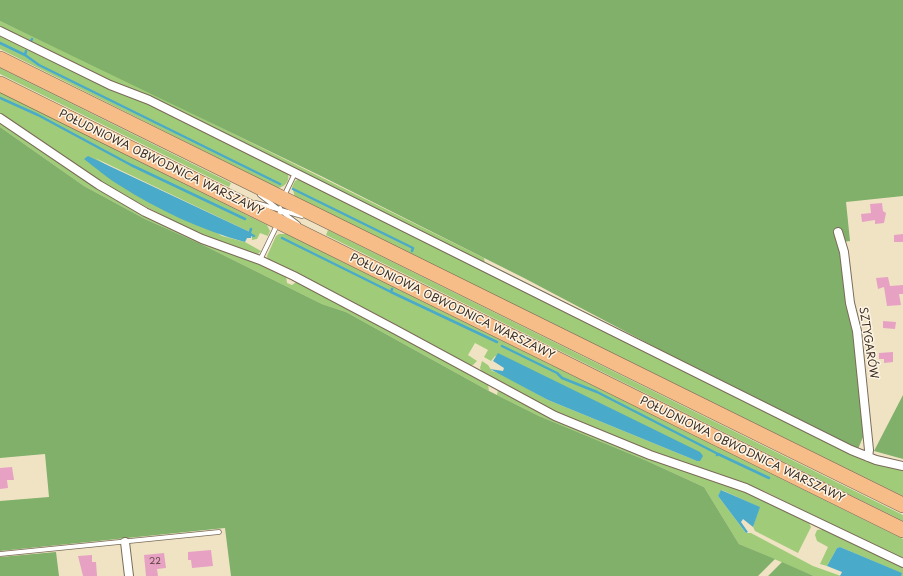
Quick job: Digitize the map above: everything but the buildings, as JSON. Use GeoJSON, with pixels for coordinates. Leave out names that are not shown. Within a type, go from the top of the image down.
{"type":"FeatureCollection","features":[{"type":"Feature","properties":{"kind":"highway","name":"POŁUDNIOWA OBWODNICA WARSZAWY"},"geometry":{"type":"LineString","coordinates":[[0,59],[235,176],[323,243],[903,530]]}},
{"type":"Feature","properties":{"kind":"highway","name":"POŁUDNIOWA OBWODNICA WARSZAWY"},"geometry":{"type":"LineString","coordinates":[[0,84],[226,195],[332,223],[903,505]]}},
{"type":"Feature","properties":{"kind":"street"},"geometry":{"type":"LineString","coordinates":[[0,31],[110,85],[149,100],[868,457],[903,466]]}},
{"type":"Feature","properties":{"kind":"street"},"geometry":{"type":"LineString","coordinates":[[0,118],[99,184],[145,212],[202,239],[260,260],[331,295],[556,416],[650,455],[746,488],[903,564]]}},
{"type":"Feature","properties":{"kind":"street","name":"SZTYGARÓW"},"geometry":{"type":"LineString","coordinates":[[838,232],[844,252],[850,302],[857,331],[869,450],[868,457]]}},
{"type":"Feature","properties":{"kind":"street"},"geometry":{"type":"LineString","coordinates":[[126,542],[129,576]]}},
{"type":"Feature","properties":{"kind":"lane"},"geometry":{"type":"LineString","coordinates":[[260,260],[295,173]]}},
{"type":"Feature","properties":{"kind":"lane"},"geometry":{"type":"LineString","coordinates":[[0,554],[219,532]]}},
{"type":"Feature","properties":{"kind":"green space"},"geometry":{"type":"Polygon","coordinates":[[[0,0],[903,0],[903,196],[846,202],[850,241],[842,242],[839,228],[835,230],[849,302],[862,391],[866,430],[858,449],[723,383],[524,278],[323,177],[0,21],[0,0]]]}},
{"type":"Feature","properties":{"kind":"green space"},"geometry":{"type":"Polygon","coordinates":[[[0,21],[129,82],[484,258],[485,264],[0,28],[0,21]]]}},
{"type":"Feature","properties":{"kind":"green space"},"geometry":{"type":"Polygon","coordinates":[[[0,34],[153,105],[287,172],[287,182],[278,188],[0,49],[0,34]]]}},
{"type":"Feature","properties":{"kind":"green space"},"geometry":{"type":"Polygon","coordinates":[[[0,68],[231,183],[229,187],[0,74],[0,68]]]}},
{"type":"Feature","properties":{"kind":"green space"},"geometry":{"type":"Polygon","coordinates":[[[0,92],[267,225],[270,231],[268,236],[260,233],[257,239],[252,240],[252,233],[95,158],[222,236],[245,242],[261,251],[258,254],[253,254],[192,230],[111,189],[0,114],[0,92]]]}},
{"type":"Feature","properties":{"kind":"green space"},"geometry":{"type":"Polygon","coordinates":[[[0,121],[100,189],[286,276],[287,283],[292,285],[296,282],[349,307],[488,384],[489,391],[346,312],[322,304],[201,244],[145,219],[84,186],[0,127],[0,121]]]}},
{"type":"Feature","properties":{"kind":"green space"},"geometry":{"type":"Polygon","coordinates":[[[0,127],[84,186],[145,219],[201,244],[322,304],[346,312],[489,391],[539,416],[645,460],[704,487],[739,544],[775,559],[758,576],[231,576],[225,528],[0,551],[0,501],[49,497],[45,454],[0,458],[0,127]]]}},
{"type":"Feature","properties":{"kind":"green space"},"geometry":{"type":"Polygon","coordinates":[[[299,179],[858,457],[903,470],[903,496],[295,197],[292,187],[295,181],[299,179]]]}},
{"type":"Feature","properties":{"kind":"green space"},"geometry":{"type":"Polygon","coordinates":[[[328,230],[903,515],[903,521],[326,235],[328,230]]]}},
{"type":"Feature","properties":{"kind":"green space"},"geometry":{"type":"Polygon","coordinates":[[[279,234],[286,234],[903,539],[903,559],[766,492],[730,478],[679,463],[547,409],[482,373],[480,368],[482,361],[488,365],[492,371],[502,374],[548,400],[697,461],[495,356],[491,361],[484,357],[488,350],[475,343],[468,355],[477,361],[473,365],[466,365],[347,299],[268,261],[267,256],[276,236],[279,234]]]}},
{"type":"Feature","properties":{"kind":"green space"},"geometry":{"type":"Polygon","coordinates":[[[498,389],[634,452],[668,466],[744,491],[808,521],[811,527],[798,553],[755,531],[753,527],[759,507],[722,490],[718,496],[746,533],[751,533],[813,566],[841,576],[814,576],[739,544],[704,487],[645,460],[539,416],[497,395],[498,389]]]}},
{"type":"Feature","properties":{"kind":"green space"},"geometry":{"type":"Polygon","coordinates":[[[903,395],[903,459],[874,451],[903,395]]]}},
{"type":"Feature","properties":{"kind":"green space"},"geometry":{"type":"Polygon","coordinates":[[[825,529],[903,568],[903,576],[901,576],[901,573],[840,547],[837,548],[827,566],[820,564],[828,547],[817,541],[815,535],[817,530],[825,529]]]}},
{"type":"Feature","properties":{"kind":"green space"},"geometry":{"type":"Polygon","coordinates":[[[56,552],[59,576],[0,576],[0,557],[56,552]]]}},
{"type":"Feature","properties":{"kind":"green space"},"geometry":{"type":"Polygon","coordinates":[[[782,562],[814,576],[768,576],[782,562]]]}},
{"type":"Feature","properties":{"kind":"water"},"geometry":{"type":"Polygon","coordinates":[[[88,156],[252,233],[251,238],[247,238],[245,242],[212,232],[164,211],[110,179],[84,159],[88,156]]]}},
{"type":"Feature","properties":{"kind":"water"},"geometry":{"type":"Polygon","coordinates":[[[498,353],[700,452],[703,456],[700,461],[697,461],[548,400],[490,369],[503,371],[504,368],[493,361],[498,353]]]}},
{"type":"Feature","properties":{"kind":"water"},"geometry":{"type":"Polygon","coordinates":[[[721,490],[760,507],[753,527],[743,519],[741,522],[748,532],[746,533],[718,496],[721,490]]]}},
{"type":"Feature","properties":{"kind":"water"},"geometry":{"type":"Polygon","coordinates":[[[840,547],[902,573],[901,576],[840,576],[842,572],[827,566],[837,548],[840,547]]]}},
{"type":"Feature","properties":{"kind":"waterway"},"geometry":{"type":"LineString","coordinates":[[0,43],[25,55],[26,51]]}},
{"type":"Feature","properties":{"kind":"waterway"},"geometry":{"type":"LineString","coordinates":[[25,55],[39,65],[280,184]]}},
{"type":"Feature","properties":{"kind":"waterway"},"geometry":{"type":"LineString","coordinates":[[0,98],[38,115],[131,165],[245,219]]}},
{"type":"Feature","properties":{"kind":"waterway"},"geometry":{"type":"LineString","coordinates":[[293,189],[413,248],[412,251]]}},
{"type":"Feature","properties":{"kind":"waterway"},"geometry":{"type":"LineString","coordinates":[[282,238],[391,292]]}},
{"type":"Feature","properties":{"kind":"waterway"},"geometry":{"type":"LineString","coordinates":[[392,289],[391,292],[497,342]]}},
{"type":"Feature","properties":{"kind":"waterway"},"geometry":{"type":"LineString","coordinates":[[502,346],[557,373],[562,378],[597,392],[718,454]]}},
{"type":"Feature","properties":{"kind":"waterway"},"geometry":{"type":"LineString","coordinates":[[717,455],[718,454],[769,478]]}}]}
